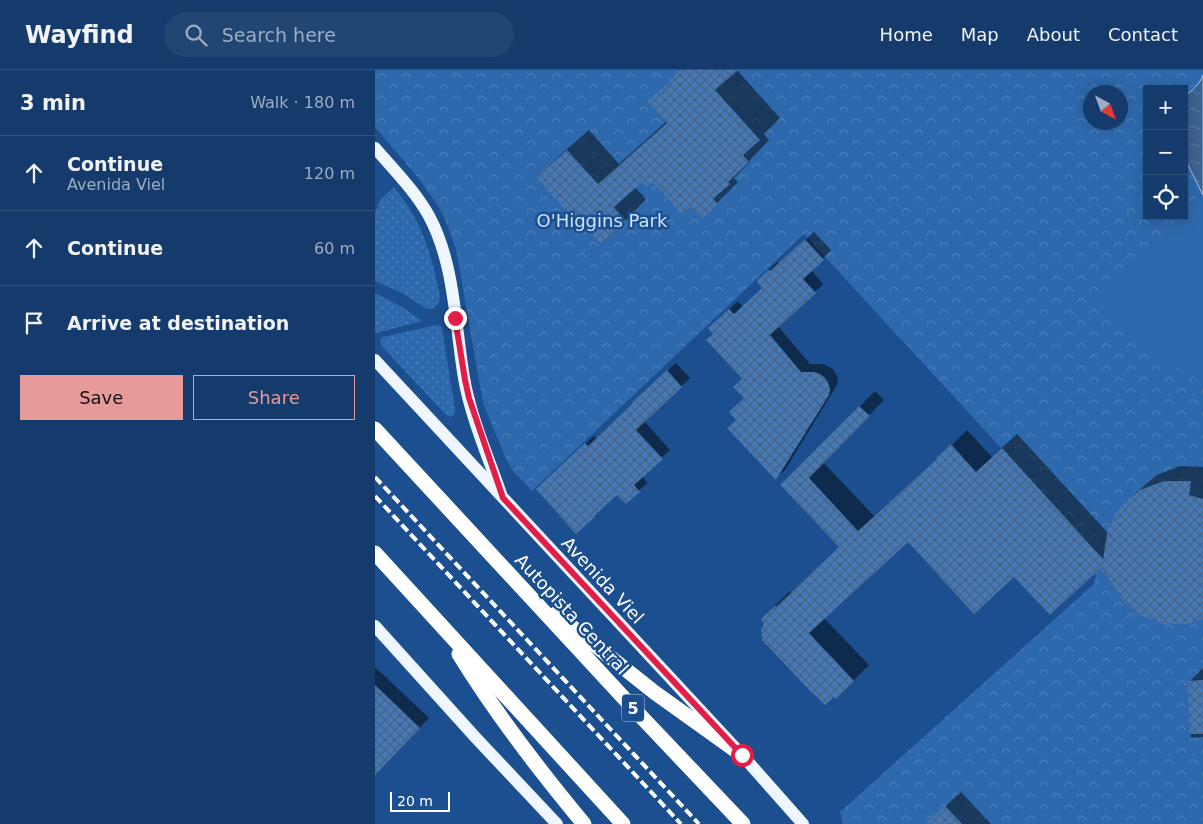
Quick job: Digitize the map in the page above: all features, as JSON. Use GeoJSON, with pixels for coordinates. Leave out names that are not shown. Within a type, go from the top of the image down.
{"type":"FeatureCollection","features":[{"type":"Feature","properties":{"kind":"highway","name":"Autopista Central"},"geometry":{"type":"LineString","coordinates":[[375,429],[743,824]]}},
{"type":"Feature","properties":{"kind":"highway"},"geometry":{"type":"LineString","coordinates":[[375,553],[623,824]]}},
{"type":"Feature","properties":{"kind":"highway"},"geometry":{"type":"LineString","coordinates":[[524,590],[654,692],[742,755]]}},
{"type":"Feature","properties":{"kind":"highway"},"geometry":{"type":"LineString","coordinates":[[440,623],[498,713],[529,756],[584,824]]}},
{"type":"Feature","properties":{"kind":"main road"},"geometry":{"type":"LineString","coordinates":[[375,148],[418,199],[438,236],[451,287],[469,398],[503,498]]}},
{"type":"Feature","properties":{"kind":"main road","name":"Avenida Viel"},"geometry":{"type":"LineString","coordinates":[[375,360],[742,755],[803,824]]}},
{"type":"Feature","properties":{"kind":"main road"},"geometry":{"type":"LineString","coordinates":[[375,626],[557,824]]}},
{"type":"Feature","properties":{"kind":"green space","name":"O'Higgins Park"},"geometry":{"type":"Polygon","coordinates":[[[375,70],[1203,70],[1203,824],[843,824],[840,812],[1094,584],[1097,552],[804,234],[532,491],[513,471],[506,459],[483,403],[456,249],[446,222],[438,206],[375,127],[375,70]]]}},
{"type":"Feature","properties":{"kind":"green space"},"geometry":{"type":"Polygon","coordinates":[[[394,187],[408,206],[422,232],[429,253],[440,296],[438,303],[432,308],[427,309],[402,293],[375,281],[375,213],[380,200],[394,187]]]}},
{"type":"Feature","properties":{"kind":"green space"},"geometry":{"type":"Polygon","coordinates":[[[1201,193],[1203,195],[1203,383],[1166,361],[1097,306],[1176,220],[1188,220],[1188,208],[1201,193]]]}},
{"type":"Feature","properties":{"kind":"green space"},"geometry":{"type":"Polygon","coordinates":[[[375,293],[402,307],[422,321],[377,333],[375,331],[375,293]]]}},
{"type":"Feature","properties":{"kind":"green space"},"geometry":{"type":"Polygon","coordinates":[[[437,325],[441,326],[442,329],[455,410],[451,417],[446,415],[381,345],[380,341],[383,337],[437,325]]]}},
{"type":"Feature","properties":{"kind":"water"},"geometry":{"type":"Polygon","coordinates":[[[1203,75],[1203,195],[1188,165],[1188,93],[1203,75]]]}},
{"type":"Feature","properties":{"kind":"building"},"geometry":{"type":"Polygon","coordinates":[[[680,70],[738,70],[715,90],[760,140],[743,155],[749,162],[728,182],[730,184],[713,199],[718,204],[702,219],[691,207],[682,214],[653,182],[647,187],[642,182],[614,207],[626,221],[601,244],[590,231],[587,234],[536,177],[567,150],[598,184],[667,123],[647,101],[680,70]]]}},
{"type":"Feature","properties":{"kind":"building"},"geometry":{"type":"Polygon","coordinates":[[[805,239],[824,260],[803,279],[816,293],[770,335],[801,372],[820,374],[828,382],[830,389],[829,395],[776,480],[727,428],[736,420],[729,412],[744,398],[733,387],[742,379],[706,340],[713,334],[708,328],[729,309],[734,314],[762,288],[757,282],[758,280],[805,239]]]}},
{"type":"Feature","properties":{"kind":"building"},"geometry":{"type":"Polygon","coordinates":[[[667,370],[682,387],[636,430],[663,459],[634,485],[640,492],[626,504],[617,495],[576,534],[536,489],[585,443],[588,446],[667,370]]]}},
{"type":"Feature","properties":{"kind":"building"},"geometry":{"type":"Polygon","coordinates":[[[859,406],[870,416],[809,478],[858,531],[951,444],[976,472],[1002,448],[1103,559],[1108,528],[1121,506],[1140,490],[1164,481],[1191,481],[1189,495],[1203,499],[1203,619],[1188,624],[1163,624],[1140,615],[1123,601],[1102,567],[1050,615],[1014,577],[974,614],[908,542],[809,633],[854,681],[836,699],[834,697],[825,705],[762,640],[761,630],[764,623],[761,619],[839,547],[780,485],[859,406]]]}},
{"type":"Feature","properties":{"kind":"building"},"geometry":{"type":"Polygon","coordinates":[[[1203,680],[1203,734],[1190,734],[1187,681],[1203,680]]]}},
{"type":"Feature","properties":{"kind":"building"},"geometry":{"type":"Polygon","coordinates":[[[375,685],[420,728],[375,775],[375,685]]]}},
{"type":"Feature","properties":{"kind":"building"},"geometry":{"type":"Polygon","coordinates":[[[945,806],[962,824],[925,824],[945,806]]]}},
{"type":"Feature","properties":{"kind":"railway"},"geometry":{"type":"LineString","coordinates":[[375,477],[699,824]]}},
{"type":"Feature","properties":{"kind":"railway"},"geometry":{"type":"LineString","coordinates":[[375,496],[681,824]]}},
{"type":"Feature","properties":{"kind":"route"},"geometry":{"type":"LineString","coordinates":[[455,318],[469,398],[503,498],[742,755]]}}]}
